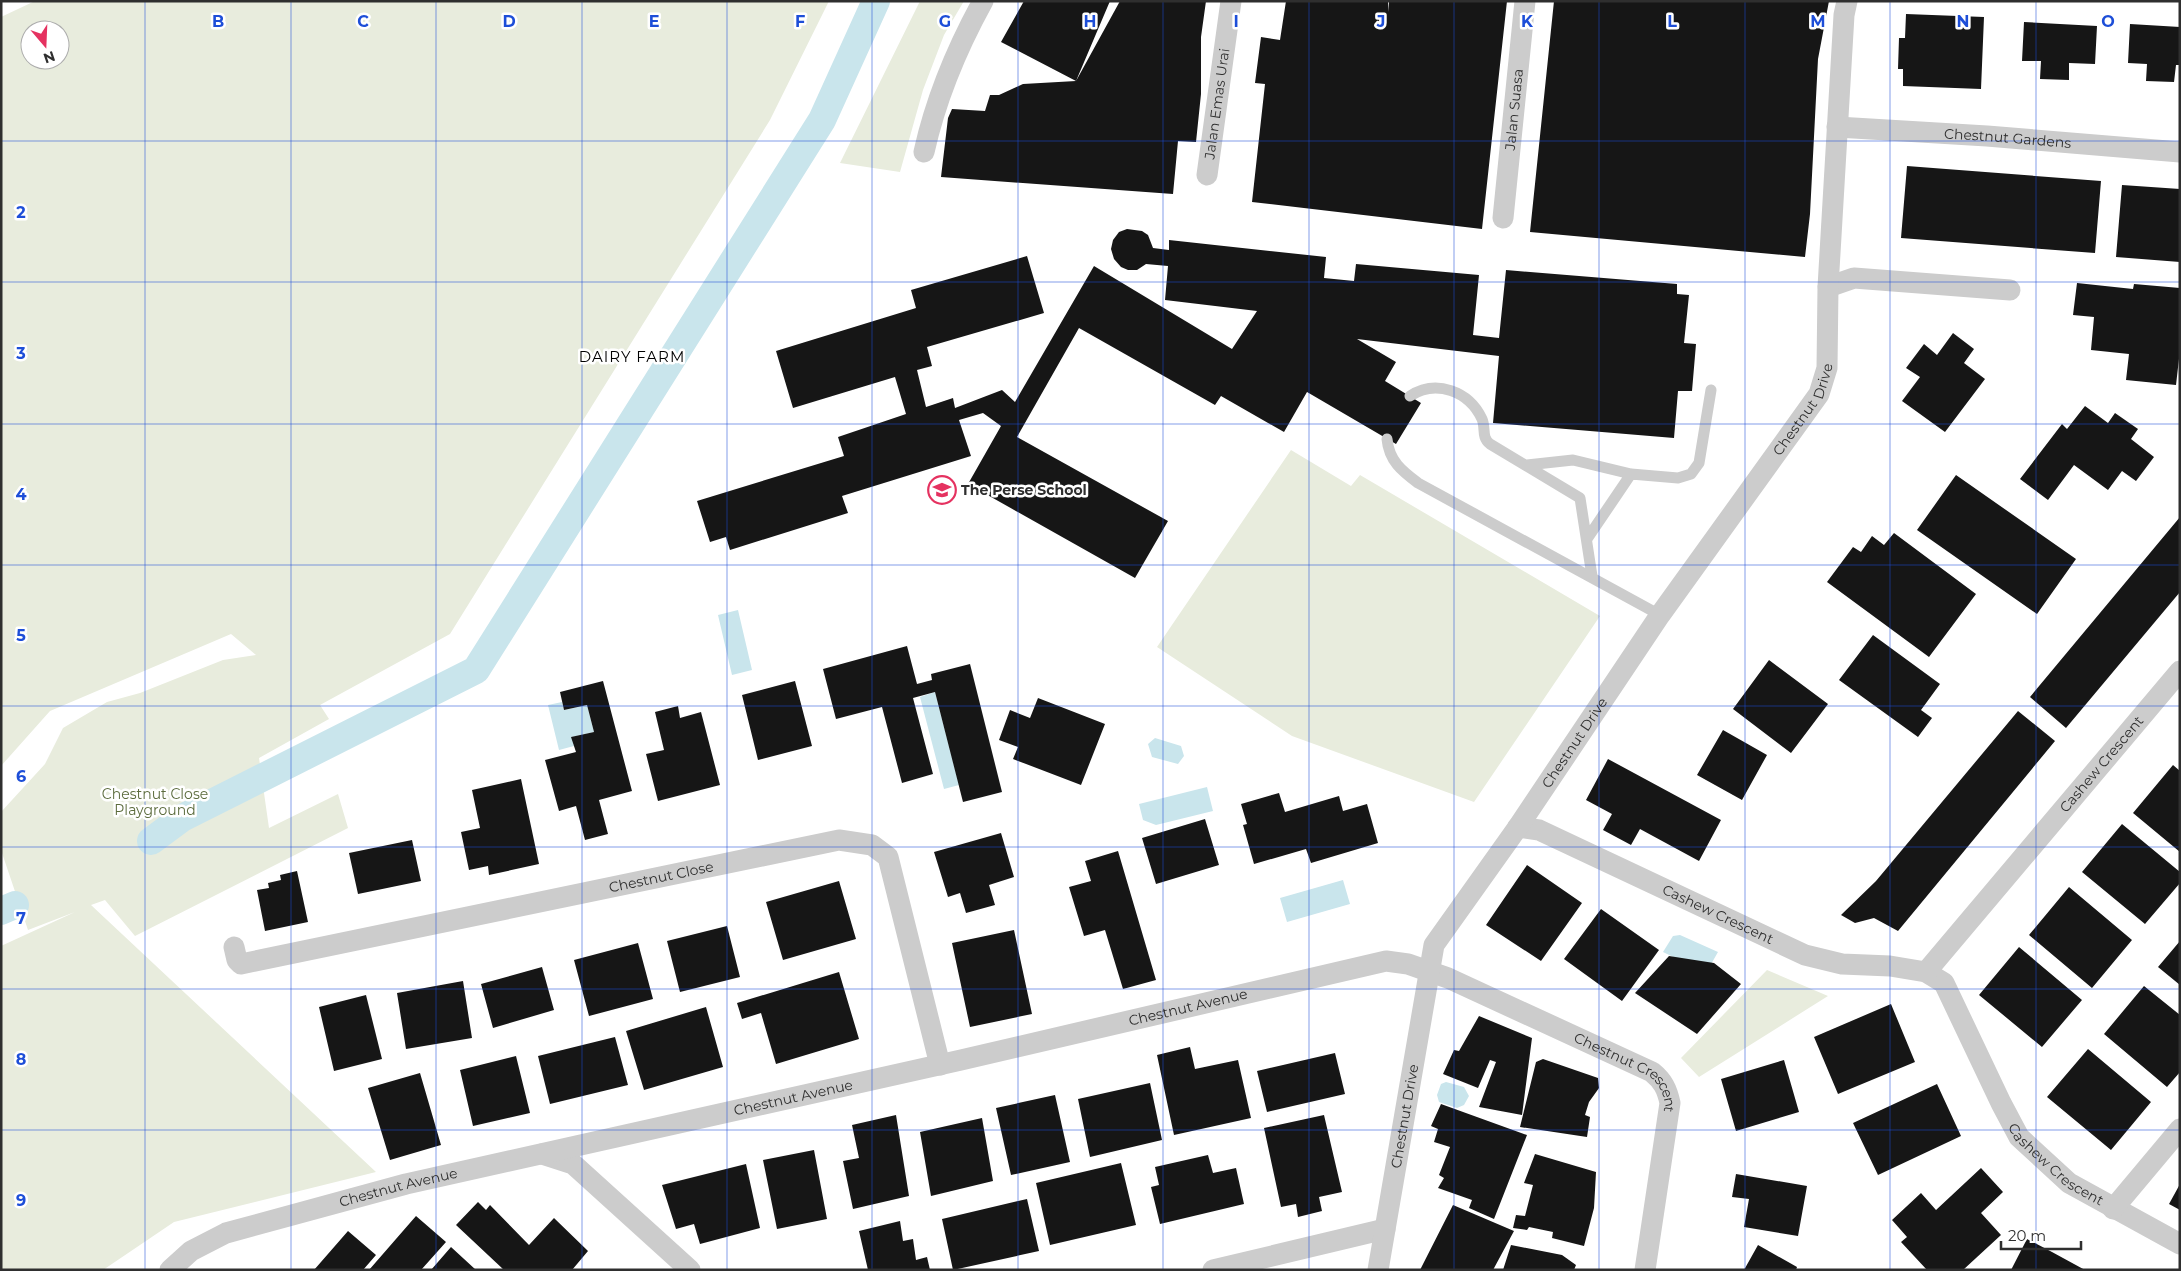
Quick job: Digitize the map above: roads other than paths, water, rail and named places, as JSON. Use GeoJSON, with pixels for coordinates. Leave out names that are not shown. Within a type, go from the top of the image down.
{"type":"FeatureCollection","features":[{"type":"Feature","properties":{"kind":"street"},"geometry":{"type":"LineString","coordinates":[[924,152],[939,95],[960,43],[983,1]]}},
{"type":"Feature","properties":{"kind":"street","name":"Jalan Emas Urai"},"geometry":{"type":"LineString","coordinates":[[1208,175],[1231,1]]}},
{"type":"Feature","properties":{"kind":"street","name":"Jalan Suasa"},"geometry":{"type":"LineString","coordinates":[[1502,218],[1525,1]]}},
{"type":"Feature","properties":{"kind":"street","name":"Chestnut Drive"},"geometry":{"type":"LineString","coordinates":[[1378,1270],[1434,945],[1518,827],[1660,614],[1819,394],[1827,368],[1828,287],[1844,15],[1847,1]]}},
{"type":"Feature","properties":{"kind":"street","name":"Chestnut Gardens"},"geometry":{"type":"LineString","coordinates":[[1837,127],[1987,136],[2180,152]]}},
{"type":"Feature","properties":{"kind":"street"},"geometry":{"type":"LineString","coordinates":[[1828,287],[1854,278],[2010,290]]}},
{"type":"Feature","properties":{"kind":"street","name":"Cashew Crescent"},"geometry":{"type":"LineString","coordinates":[[1926,972],[2180,671]]}},
{"type":"Feature","properties":{"kind":"street","name":"Cashew Crescent"},"geometry":{"type":"LineString","coordinates":[[1518,827],[1539,830],[1806,955],[1842,964],[1890,966],[1926,972],[1944,984],[2001,1103],[2020,1137],[2069,1183],[2113,1209],[2180,1244]]}},
{"type":"Feature","properties":{"kind":"street","name":"Chestnut Close"},"geometry":{"type":"LineString","coordinates":[[234,947],[236,960],[241,964],[839,840],[872,845],[888,857],[940,1065]]}},
{"type":"Feature","properties":{"kind":"street","name":"Chestnut Avenue"},"geometry":{"type":"LineString","coordinates":[[170,1270],[191,1251],[226,1233],[406,1184],[940,1065],[1386,961],[1429,970]]}},
{"type":"Feature","properties":{"kind":"street","name":"Chestnut Crescent"},"geometry":{"type":"LineString","coordinates":[[1429,970],[1652,1072],[1662,1080],[1668,1091],[1670,1103],[1644,1270]]}},
{"type":"Feature","properties":{"kind":"street"},"geometry":{"type":"LineString","coordinates":[[2113,1209],[2180,1129]]}},
{"type":"Feature","properties":{"kind":"street"},"geometry":{"type":"LineString","coordinates":[[542,1154],[574,1164],[690,1270]]}},
{"type":"Feature","properties":{"kind":"street"},"geometry":{"type":"LineString","coordinates":[[1213,1270],[1385,1229]]}},
{"type":"Feature","properties":{"kind":"lane"},"geometry":{"type":"LineString","coordinates":[[1410,396],[1416,392],[1436,388],[1450,389],[1462,395],[1475,406],[1483,421],[1486,440],[1580,498],[1592,576]]}},
{"type":"Feature","properties":{"kind":"lane"},"geometry":{"type":"LineString","coordinates":[[1527,466],[1573,460],[1631,474],[1678,478],[1691,474],[1700,463],[1711,390]]}},
{"type":"Feature","properties":{"kind":"lane"},"geometry":{"type":"LineString","coordinates":[[1387,439],[1388,448],[1397,467],[1418,483],[1660,614]]}},
{"type":"Feature","properties":{"kind":"lane"},"geometry":{"type":"LineString","coordinates":[[1587,539],[1631,474]]}},
{"type":"Feature","properties":{"kind":"water"},"geometry":{"type":"Polygon","coordinates":[[[738,610],[752,670],[732,675],[718,615],[738,610]]]}},
{"type":"Feature","properties":{"kind":"water"},"geometry":{"type":"Polygon","coordinates":[[[935,692],[959,785],[944,789],[920,697],[935,692]]]}},
{"type":"Feature","properties":{"kind":"water"},"geometry":{"type":"Polygon","coordinates":[[[562,702],[564,710],[587,705],[594,732],[572,737],[574,746],[559,750],[548,705],[562,702]]]}},
{"type":"Feature","properties":{"kind":"water"},"geometry":{"type":"Polygon","coordinates":[[[1155,738],[1181,746],[1184,756],[1178,764],[1152,757],[1148,744],[1155,738]]]}},
{"type":"Feature","properties":{"kind":"water"},"geometry":{"type":"Polygon","coordinates":[[[1207,787],[1213,811],[1156,825],[1143,820],[1139,804],[1207,787]]]}},
{"type":"Feature","properties":{"kind":"water"},"geometry":{"type":"Polygon","coordinates":[[[1343,880],[1350,904],[1287,922],[1280,898],[1343,880]]]}},
{"type":"Feature","properties":{"kind":"water"},"geometry":{"type":"Polygon","coordinates":[[[1680,935],[1718,952],[1706,973],[1663,952],[1673,936],[1680,935]]]}},
{"type":"Feature","properties":{"kind":"water"},"geometry":{"type":"Polygon","coordinates":[[[1446,1082],[1464,1087],[1469,1096],[1464,1105],[1457,1108],[1439,1102],[1437,1095],[1441,1084],[1446,1082]]]}},
{"type":"Feature","properties":{"kind":"waterway"},"geometry":{"type":"LineString","coordinates":[[151,841],[182,818],[476,670],[822,120],[876,1]]}},
{"type":"Feature","properties":{"kind":"waterway"},"geometry":{"type":"LineString","coordinates":[[1,911],[15,905]]}},
{"type":"Feature","properties":{"kind":"place","name":"The Perse School"},"geometry":{"type":"Point","coordinates":[942,490]}},
{"type":"Feature","properties":{"kind":"district","name":"DAIRY FARM"},"geometry":{"type":"Point","coordinates":[632,356]}},
{"type":"Feature","properties":{"kind":"park label","name":"Chestnut Close Playground"},"geometry":{"type":"Point","coordinates":[155,802]}}]}
